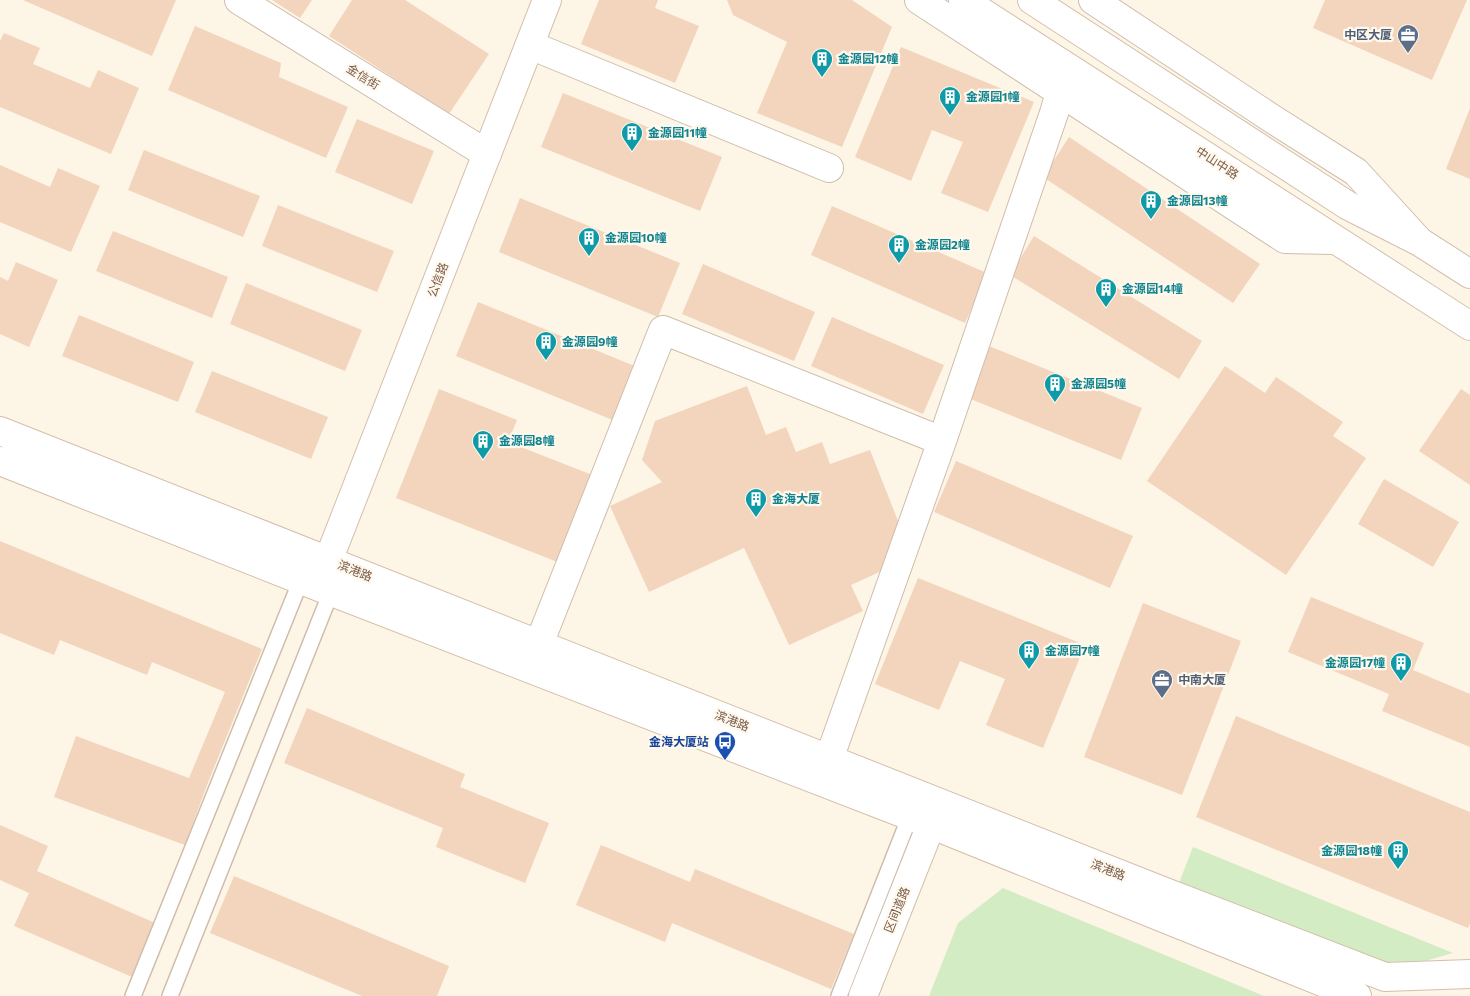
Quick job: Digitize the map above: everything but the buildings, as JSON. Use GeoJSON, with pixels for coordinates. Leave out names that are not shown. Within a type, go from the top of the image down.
{"type":"FeatureCollection","features":[{"type":"Feature","properties":{"kind":"street","name":"金信街"},"geometry":{"type":"LineString","coordinates":[[239,0],[487,154]]}},
{"type":"Feature","properties":{"kind":"street","name":"公信路"},"geometry":{"type":"LineString","coordinates":[[328,561],[547,0]]}},
{"type":"Feature","properties":{"kind":"street"},"geometry":{"type":"LineString","coordinates":[[1032,0],[1347,205],[1420,242],[1470,274]]}},
{"type":"Feature","properties":{"kind":"street"},"geometry":{"type":"LineString","coordinates":[[1092,0],[1356,172],[1420,242]]}},
{"type":"Feature","properties":{"kind":"street"},"geometry":{"type":"LineString","coordinates":[[928,6],[970,5]]}},
{"type":"Feature","properties":{"kind":"street","name":"中山中路"},"geometry":{"type":"LineString","coordinates":[[970,5],[1470,326]]}},
{"type":"Feature","properties":{"kind":"street"},"geometry":{"type":"LineString","coordinates":[[928,6],[1286,239],[1334,240]]}},
{"type":"Feature","properties":{"kind":"street"},"geometry":{"type":"LineString","coordinates":[[530,45],[829,168]]}},
{"type":"Feature","properties":{"kind":"street"},"geometry":{"type":"LineString","coordinates":[[829,759],[942,441],[1068,67]]}},
{"type":"Feature","properties":{"kind":"street"},"geometry":{"type":"LineString","coordinates":[[1236,132],[1271,118]]}},
{"type":"Feature","properties":{"kind":"street"},"geometry":{"type":"LineString","coordinates":[[1208,188],[1241,179]]}},
{"type":"Feature","properties":{"kind":"street"},"geometry":{"type":"LineString","coordinates":[[539,644],[663,330],[942,441]]}},
{"type":"Feature","properties":{"kind":"street","name":"滨港路"},"geometry":{"type":"LineString","coordinates":[[0,431],[1160,890],[1386,977],[1470,974]]}},
{"type":"Feature","properties":{"kind":"street","name":"滨港路"},"geometry":{"type":"LineString","coordinates":[[0,461],[331,592],[920,820],[1357,996]]}},
{"type":"Feature","properties":{"kind":"street","name":"区间道路"},"geometry":{"type":"LineString","coordinates":[[863,996],[920,820]]}},
{"type":"Feature","properties":{"kind":"lane"},"geometry":{"type":"LineString","coordinates":[[133,996],[301,580]]}},
{"type":"Feature","properties":{"kind":"lane"},"geometry":{"type":"LineString","coordinates":[[170,996],[331,592]]}},
{"type":"Feature","properties":{"kind":"lane"},"geometry":{"type":"LineString","coordinates":[[839,996],[920,820]]}},
{"type":"Feature","properties":{"kind":"green space"},"geometry":{"type":"Polygon","coordinates":[[[1193,847],[1453,953],[1411,965],[1383,966],[1179,883],[1193,847]]]}},
{"type":"Feature","properties":{"kind":"green space"},"geometry":{"type":"Polygon","coordinates":[[[1003,888],[1264,996],[929,996],[958,923],[1003,888]]]}},
{"type":"Feature","properties":{"kind":"place","name":"中区大厦"},"geometry":{"type":"Point","coordinates":[1408,54]}},
{"type":"Feature","properties":{"kind":"place","name":"金源园12幢"},"geometry":{"type":"Point","coordinates":[822,78]}},
{"type":"Feature","properties":{"kind":"place","name":"金源园1幢"},"geometry":{"type":"Point","coordinates":[950,116]}},
{"type":"Feature","properties":{"kind":"place","name":"金源园11幢"},"geometry":{"type":"Point","coordinates":[632,152]}},
{"type":"Feature","properties":{"kind":"place","name":"金源园13幢"},"geometry":{"type":"Point","coordinates":[1151,220]}},
{"type":"Feature","properties":{"kind":"place","name":"金源园10幢"},"geometry":{"type":"Point","coordinates":[589,257]}},
{"type":"Feature","properties":{"kind":"place","name":"金源园2幢"},"geometry":{"type":"Point","coordinates":[899,264]}},
{"type":"Feature","properties":{"kind":"place","name":"金源园14幢"},"geometry":{"type":"Point","coordinates":[1106,308]}},
{"type":"Feature","properties":{"kind":"place","name":"金源园9幢"},"geometry":{"type":"Point","coordinates":[546,361]}},
{"type":"Feature","properties":{"kind":"place","name":"金源园5幢"},"geometry":{"type":"Point","coordinates":[1055,403]}},
{"type":"Feature","properties":{"kind":"place","name":"金源园8幢"},"geometry":{"type":"Point","coordinates":[483,460]}},
{"type":"Feature","properties":{"kind":"place","name":"金海大厦"},"geometry":{"type":"Point","coordinates":[756,518]}},
{"type":"Feature","properties":{"kind":"place","name":"金源园7幢"},"geometry":{"type":"Point","coordinates":[1029,670]}},
{"type":"Feature","properties":{"kind":"place","name":"金源园17幢"},"geometry":{"type":"Point","coordinates":[1401,682]}},
{"type":"Feature","properties":{"kind":"place","name":"中南大厦"},"geometry":{"type":"Point","coordinates":[1162,699]}},
{"type":"Feature","properties":{"kind":"place","name":"金海大厦站"},"geometry":{"type":"Point","coordinates":[725,761]}},
{"type":"Feature","properties":{"kind":"place","name":"金源园18幢"},"geometry":{"type":"Point","coordinates":[1398,870]}}]}
